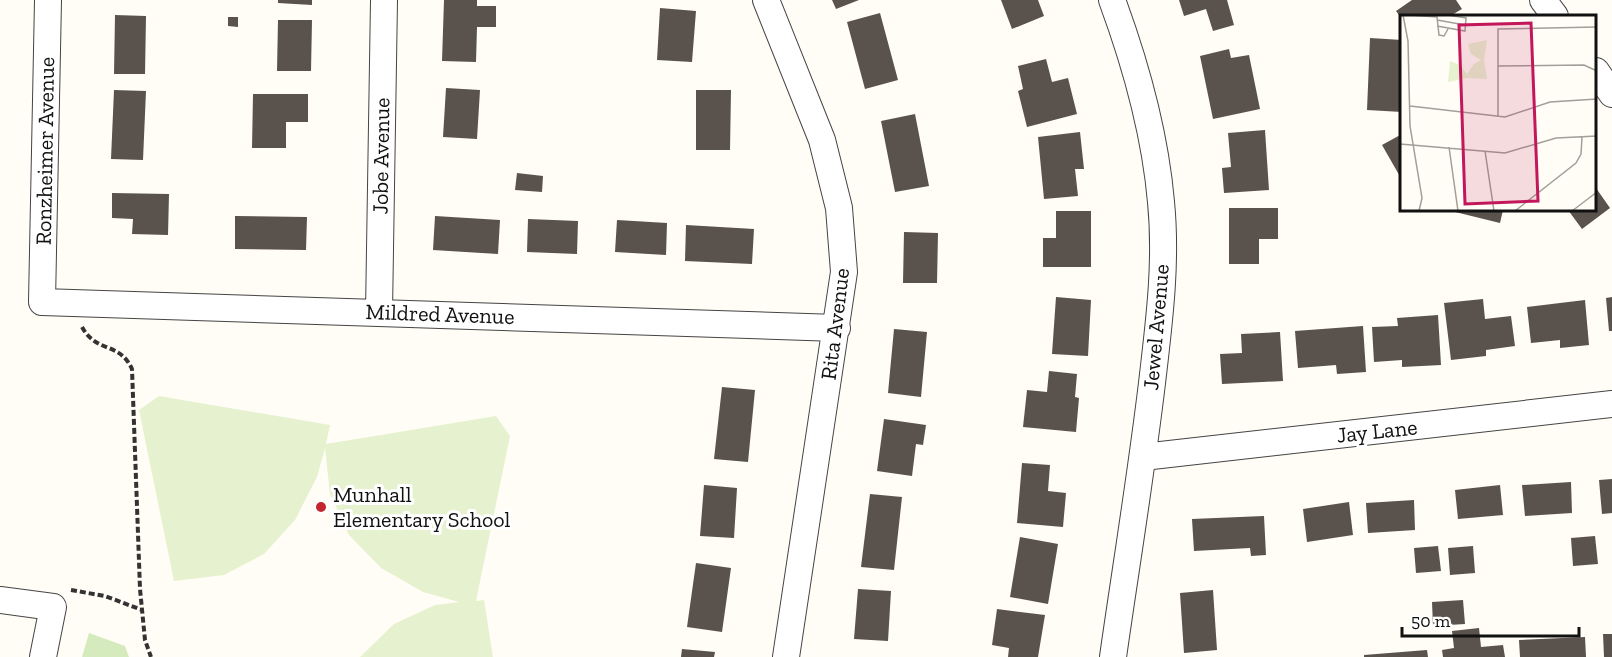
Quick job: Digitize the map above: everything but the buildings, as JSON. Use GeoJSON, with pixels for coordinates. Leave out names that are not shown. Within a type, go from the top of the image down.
{"type":"FeatureCollection","features":[{"type":"Feature","properties":{"kind":"street","name":"Ronzheimer Avenue"},"geometry":{"type":"LineString","coordinates":[[42,302],[48,0]]}},
{"type":"Feature","properties":{"kind":"street","name":"Jobe Avenue"},"geometry":{"type":"LineString","coordinates":[[379,312],[384,0]]}},
{"type":"Feature","properties":{"kind":"street","name":"Rita Avenue"},"geometry":{"type":"LineString","coordinates":[[766,0],[822,140],[839,208],[844,272],[786,657]]}},
{"type":"Feature","properties":{"kind":"street","name":"Jewel Avenue"},"geometry":{"type":"LineString","coordinates":[[1112,0],[1150,126],[1161,202],[1163,284],[1143,457],[1113,657]]}},
{"type":"Feature","properties":{"kind":"street"},"geometry":{"type":"LineString","coordinates":[[1543,0],[1554,15]]}},
{"type":"Feature","properties":{"kind":"street"},"geometry":{"type":"LineString","coordinates":[[1597,72],[1612,94]]}},
{"type":"Feature","properties":{"kind":"street","name":"Mildred Avenue"},"geometry":{"type":"LineString","coordinates":[[42,302],[837,328]]}},
{"type":"Feature","properties":{"kind":"street","name":"Jay Lane"},"geometry":{"type":"LineString","coordinates":[[1143,457],[1612,404]]}},
{"type":"Feature","properties":{"kind":"street"},"geometry":{"type":"LineString","coordinates":[[0,600],[53,607],[43,657]]}},
{"type":"Feature","properties":{"kind":"path"},"geometry":{"type":"LineString","coordinates":[[81,324],[89,339],[126,357],[132,369],[140,589],[145,640],[151,657]]}},
{"type":"Feature","properties":{"kind":"green space"},"geometry":{"type":"Polygon","coordinates":[[[159,396],[330,425],[326,444],[496,416],[510,436],[476,601],[484,600],[493,657],[360,657],[394,624],[435,605],[459,602],[423,592],[381,568],[349,535],[330,494],[325,448],[317,477],[295,520],[264,554],[224,575],[174,581],[139,410],[159,396]]]}},
{"type":"Feature","properties":{"kind":"green space"},"geometry":{"type":"Polygon","coordinates":[[[89,633],[125,646],[129,657],[82,657],[89,633]]]}},
{"type":"Feature","properties":{"kind":"place","name":"Munhall Elementary School"},"geometry":{"type":"Point","coordinates":[321,507]}}]}
